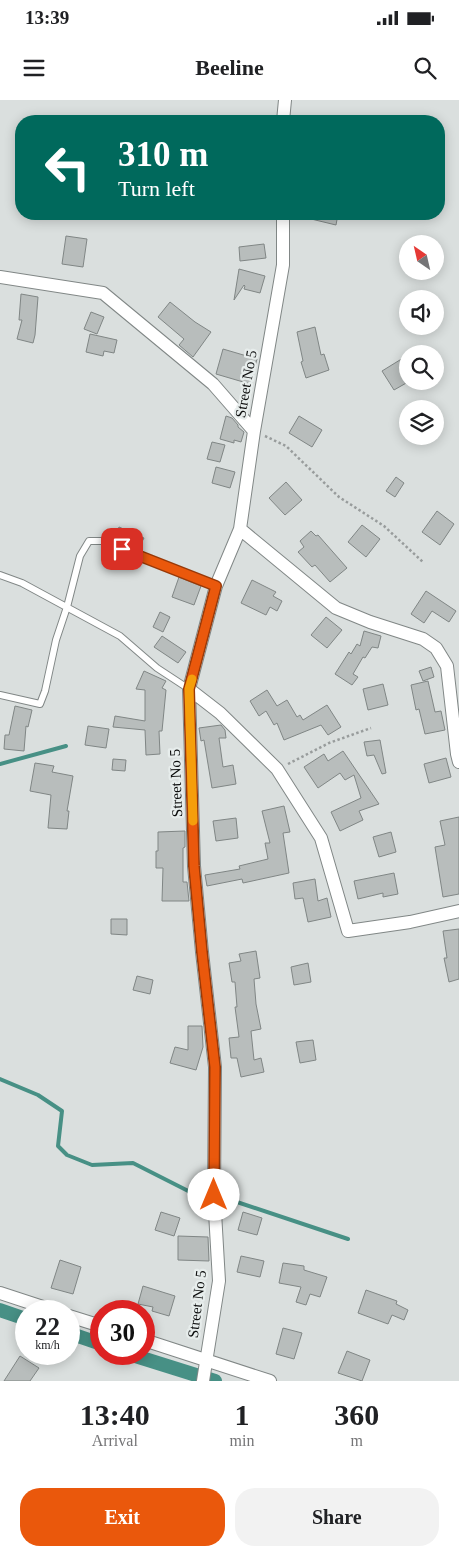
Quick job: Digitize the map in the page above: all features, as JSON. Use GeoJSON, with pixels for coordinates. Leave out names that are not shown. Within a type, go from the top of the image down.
{"type":"FeatureCollection","features":[{"type":"Feature","properties":{"kind":"street"},"geometry":{"type":"LineString","coordinates":[[284,115],[285,100]]}},
{"type":"Feature","properties":{"kind":"street","name":"Street No 5"},"geometry":{"type":"LineString","coordinates":[[205,1370],[219,1281],[214,1195],[215,1067],[194,866],[189,689],[216,586],[240,529],[254,431],[282,265],[282,220]]}},
{"type":"Feature","properties":{"kind":"street"},"geometry":{"type":"LineString","coordinates":[[0,276],[103,294],[213,384],[254,431]]}},
{"type":"Feature","properties":{"kind":"street"},"geometry":{"type":"LineString","coordinates":[[240,529],[336,608],[370,622],[423,639],[436,648],[447,666],[459,762]]}},
{"type":"Feature","properties":{"kind":"street"},"geometry":{"type":"LineString","coordinates":[[189,689],[220,713],[277,769],[321,838],[348,931],[410,922],[459,910]]}},
{"type":"Feature","properties":{"kind":"street"},"geometry":{"type":"LineString","coordinates":[[0,1293],[21,1300]]}},
{"type":"Feature","properties":{"kind":"street"},"geometry":{"type":"LineString","coordinates":[[155,1345],[205,1370],[270,1381]]}},
{"type":"Feature","properties":{"kind":"lane"},"geometry":{"type":"LineString","coordinates":[[0,695],[40,704],[80,556],[89,541],[104,541],[216,586]]}},
{"type":"Feature","properties":{"kind":"lane"},"geometry":{"type":"LineString","coordinates":[[0,574],[22,583],[120,636],[157,668],[189,689]]}},
{"type":"Feature","properties":{"kind":"path"},"geometry":{"type":"LineString","coordinates":[[254,431],[286,446],[339,497],[384,526],[424,563]]}},
{"type":"Feature","properties":{"kind":"path"},"geometry":{"type":"LineString","coordinates":[[277,769],[329,743],[371,728]]}},
{"type":"Feature","properties":{"kind":"building"},"geometry":{"type":"Polygon","coordinates":[[[315,220],[337,220],[336,225],[315,220]]]}},
{"type":"Feature","properties":{"kind":"building"},"geometry":{"type":"Polygon","coordinates":[[[66,236],[87,239],[83,267],[62,264],[66,236]]]}},
{"type":"Feature","properties":{"kind":"building"},"geometry":{"type":"Polygon","coordinates":[[[264,244],[266,258],[240,261],[239,247],[264,244]]]}},
{"type":"Feature","properties":{"kind":"building"},"geometry":{"type":"Polygon","coordinates":[[[239,269],[265,276],[260,293],[244,289],[244,285],[234,300],[239,269]]]}},
{"type":"Feature","properties":{"kind":"building"},"geometry":{"type":"Polygon","coordinates":[[[21,294],[38,297],[33,343],[17,339],[22,320],[19,320],[21,294]]]}},
{"type":"Feature","properties":{"kind":"building"},"geometry":{"type":"Polygon","coordinates":[[[170,302],[211,332],[193,357],[179,345],[184,339],[158,317],[170,302]]]}},
{"type":"Feature","properties":{"kind":"building"},"geometry":{"type":"Polygon","coordinates":[[[91,312],[104,317],[97,334],[84,329],[91,312]]]}},
{"type":"Feature","properties":{"kind":"building"},"geometry":{"type":"Polygon","coordinates":[[[315,327],[321,355],[324,354],[329,370],[306,378],[301,362],[303,361],[297,332],[315,327]]]}},
{"type":"Feature","properties":{"kind":"building"},"geometry":{"type":"Polygon","coordinates":[[[90,334],[117,340],[114,353],[104,351],[103,356],[86,352],[90,334]]]}},
{"type":"Feature","properties":{"kind":"building"},"geometry":{"type":"Polygon","coordinates":[[[223,349],[257,359],[250,384],[216,374],[223,349]]]}},
{"type":"Feature","properties":{"kind":"building"},"geometry":{"type":"Polygon","coordinates":[[[399,361],[399,387],[394,390],[382,371],[399,361]]]}},
{"type":"Feature","properties":{"kind":"building"},"geometry":{"type":"Polygon","coordinates":[[[226,416],[232,418],[244,432],[241,442],[234,440],[234,443],[220,439],[226,416]]]}},
{"type":"Feature","properties":{"kind":"building"},"geometry":{"type":"Polygon","coordinates":[[[299,416],[322,430],[312,447],[289,433],[299,416]]]}},
{"type":"Feature","properties":{"kind":"building"},"geometry":{"type":"Polygon","coordinates":[[[212,442],[225,445],[220,462],[207,459],[212,442]]]}},
{"type":"Feature","properties":{"kind":"building"},"geometry":{"type":"Polygon","coordinates":[[[216,467],[235,472],[230,488],[212,483],[216,467]]]}},
{"type":"Feature","properties":{"kind":"building"},"geometry":{"type":"Polygon","coordinates":[[[396,477],[404,483],[395,497],[386,491],[396,477]]]}},
{"type":"Feature","properties":{"kind":"building"},"geometry":{"type":"Polygon","coordinates":[[[286,482],[302,500],[285,515],[269,498],[286,482]]]}},
{"type":"Feature","properties":{"kind":"building"},"geometry":{"type":"Polygon","coordinates":[[[437,511],[454,524],[440,545],[422,532],[437,511]]]}},
{"type":"Feature","properties":{"kind":"building"},"geometry":{"type":"Polygon","coordinates":[[[362,525],[380,539],[366,557],[348,542],[362,525]]]}},
{"type":"Feature","properties":{"kind":"building"},"geometry":{"type":"Polygon","coordinates":[[[119,527],[144,538],[138,549],[114,539],[119,527]]]}},
{"type":"Feature","properties":{"kind":"building"},"geometry":{"type":"Polygon","coordinates":[[[311,531],[316,536],[318,535],[347,568],[330,582],[315,565],[312,567],[298,552],[304,547],[300,541],[311,531]]]}},
{"type":"Feature","properties":{"kind":"building"},"geometry":{"type":"Polygon","coordinates":[[[179,577],[201,586],[194,605],[172,597],[179,577]]]}},
{"type":"Feature","properties":{"kind":"building"},"geometry":{"type":"Polygon","coordinates":[[[252,580],[276,592],[273,596],[282,601],[277,611],[270,607],[266,615],[241,603],[252,580]]]}},
{"type":"Feature","properties":{"kind":"building"},"geometry":{"type":"Polygon","coordinates":[[[426,591],[456,611],[449,622],[432,611],[424,623],[411,614],[426,591]]]}},
{"type":"Feature","properties":{"kind":"building"},"geometry":{"type":"Polygon","coordinates":[[[160,612],[170,617],[163,632],[153,627],[160,612]]]}},
{"type":"Feature","properties":{"kind":"building"},"geometry":{"type":"Polygon","coordinates":[[[326,617],[342,630],[327,648],[311,635],[326,617]]]}},
{"type":"Feature","properties":{"kind":"building"},"geometry":{"type":"Polygon","coordinates":[[[364,631],[381,636],[378,648],[372,647],[365,658],[363,657],[353,674],[358,677],[352,685],[335,674],[349,652],[351,654],[357,644],[360,646],[364,631]]]}},
{"type":"Feature","properties":{"kind":"building"},"geometry":{"type":"Polygon","coordinates":[[[162,636],[186,652],[178,663],[154,647],[162,636]]]}},
{"type":"Feature","properties":{"kind":"building"},"geometry":{"type":"Polygon","coordinates":[[[431,667],[434,677],[423,681],[419,671],[431,667]]]}},
{"type":"Feature","properties":{"kind":"building"},"geometry":{"type":"Polygon","coordinates":[[[144,671],[166,681],[162,688],[166,690],[162,731],[159,731],[160,754],[146,755],[145,730],[113,727],[115,716],[145,721],[145,690],[136,689],[144,671]]]}},
{"type":"Feature","properties":{"kind":"building"},"geometry":{"type":"Polygon","coordinates":[[[428,681],[435,712],[441,711],[445,730],[425,734],[419,709],[416,710],[411,685],[428,681]]]}},
{"type":"Feature","properties":{"kind":"building"},"geometry":{"type":"Polygon","coordinates":[[[383,684],[388,705],[368,710],[363,689],[383,684]]]}},
{"type":"Feature","properties":{"kind":"building"},"geometry":{"type":"Polygon","coordinates":[[[267,690],[277,706],[287,700],[297,717],[300,715],[303,720],[327,705],[341,727],[328,735],[321,725],[284,740],[277,723],[274,725],[266,711],[259,716],[250,701],[267,690]]]}},
{"type":"Feature","properties":{"kind":"building"},"geometry":{"type":"Polygon","coordinates":[[[15,706],[32,710],[28,727],[26,726],[24,751],[4,749],[5,735],[9,735],[15,706]]]}},
{"type":"Feature","properties":{"kind":"building"},"geometry":{"type":"Polygon","coordinates":[[[221,725],[225,730],[226,738],[219,738],[223,767],[233,765],[236,784],[212,788],[204,740],[201,741],[199,728],[221,725]]]}},
{"type":"Feature","properties":{"kind":"building"},"geometry":{"type":"Polygon","coordinates":[[[88,726],[109,729],[106,748],[85,745],[88,726]]]}},
{"type":"Feature","properties":{"kind":"building"},"geometry":{"type":"Polygon","coordinates":[[[380,740],[386,773],[382,774],[374,755],[367,756],[364,742],[380,740]]]}},
{"type":"Feature","properties":{"kind":"building"},"geometry":{"type":"Polygon","coordinates":[[[343,751],[379,804],[359,811],[363,820],[340,831],[331,812],[361,798],[354,775],[345,780],[340,773],[318,788],[304,767],[324,754],[328,761],[343,751]]]}},
{"type":"Feature","properties":{"kind":"building"},"geometry":{"type":"Polygon","coordinates":[[[446,758],[451,777],[429,783],[424,764],[446,758]]]}},
{"type":"Feature","properties":{"kind":"building"},"geometry":{"type":"Polygon","coordinates":[[[113,759],[126,760],[125,771],[112,770],[113,759]]]}},
{"type":"Feature","properties":{"kind":"building"},"geometry":{"type":"Polygon","coordinates":[[[35,763],[54,766],[52,772],[73,776],[67,811],[69,811],[67,829],[48,828],[51,795],[30,791],[35,763]]]}},
{"type":"Feature","properties":{"kind":"building"},"geometry":{"type":"Polygon","coordinates":[[[284,806],[290,832],[283,833],[289,873],[243,883],[242,879],[207,886],[205,875],[240,869],[239,866],[268,859],[265,843],[270,843],[262,811],[284,806]]]}},
{"type":"Feature","properties":{"kind":"building"},"geometry":{"type":"Polygon","coordinates":[[[459,817],[459,894],[443,897],[435,847],[445,845],[440,821],[459,817]]]}},
{"type":"Feature","properties":{"kind":"building"},"geometry":{"type":"Polygon","coordinates":[[[236,818],[238,838],[216,841],[213,821],[236,818]]]}},
{"type":"Feature","properties":{"kind":"building"},"geometry":{"type":"Polygon","coordinates":[[[185,831],[183,882],[187,882],[189,901],[162,901],[163,868],[156,868],[158,832],[185,831]]]}},
{"type":"Feature","properties":{"kind":"building"},"geometry":{"type":"Polygon","coordinates":[[[391,832],[396,852],[379,857],[373,837],[391,832]]]}},
{"type":"Feature","properties":{"kind":"building"},"geometry":{"type":"Polygon","coordinates":[[[394,873],[398,894],[383,897],[383,893],[358,899],[354,881],[394,873]]]}},
{"type":"Feature","properties":{"kind":"building"},"geometry":{"type":"Polygon","coordinates":[[[315,879],[318,901],[327,898],[331,917],[308,922],[303,898],[295,899],[293,883],[315,879]]]}},
{"type":"Feature","properties":{"kind":"building"},"geometry":{"type":"Polygon","coordinates":[[[111,919],[127,919],[127,935],[111,934],[111,919]]]}},
{"type":"Feature","properties":{"kind":"building"},"geometry":{"type":"Polygon","coordinates":[[[459,929],[459,979],[449,982],[444,958],[447,958],[443,931],[459,929]]]}},
{"type":"Feature","properties":{"kind":"building"},"geometry":{"type":"Polygon","coordinates":[[[256,951],[260,978],[254,979],[261,1029],[251,1031],[254,1060],[261,1058],[264,1072],[241,1077],[237,1058],[231,1058],[229,1038],[239,1037],[235,1007],[237,1007],[235,982],[232,982],[229,963],[241,961],[239,954],[256,951]]]}},
{"type":"Feature","properties":{"kind":"building"},"geometry":{"type":"Polygon","coordinates":[[[308,963],[311,982],[294,985],[291,967],[308,963]]]}},
{"type":"Feature","properties":{"kind":"building"},"geometry":{"type":"Polygon","coordinates":[[[137,976],[153,980],[150,994],[133,990],[137,976]]]}},
{"type":"Feature","properties":{"kind":"building"},"geometry":{"type":"Polygon","coordinates":[[[188,1026],[202,1026],[203,1047],[196,1070],[170,1063],[175,1047],[188,1050],[188,1026]]]}},
{"type":"Feature","properties":{"kind":"building"},"geometry":{"type":"Polygon","coordinates":[[[313,1040],[316,1060],[300,1063],[296,1042],[313,1040]]]}},
{"type":"Feature","properties":{"kind":"building"},"geometry":{"type":"Polygon","coordinates":[[[161,1212],[180,1218],[174,1236],[155,1230],[161,1212]]]}},
{"type":"Feature","properties":{"kind":"building"},"geometry":{"type":"Polygon","coordinates":[[[243,1212],[262,1218],[257,1235],[238,1230],[243,1212]]]}},
{"type":"Feature","properties":{"kind":"building"},"geometry":{"type":"Polygon","coordinates":[[[178,1236],[208,1237],[209,1261],[178,1260],[178,1236]]]}},
{"type":"Feature","properties":{"kind":"building"},"geometry":{"type":"Polygon","coordinates":[[[241,1256],[264,1261],[260,1277],[237,1272],[241,1256]]]}},
{"type":"Feature","properties":{"kind":"building"},"geometry":{"type":"Polygon","coordinates":[[[60,1260],[81,1267],[73,1294],[51,1288],[60,1260]]]}},
{"type":"Feature","properties":{"kind":"building"},"geometry":{"type":"Polygon","coordinates":[[[283,1263],[304,1266],[304,1270],[327,1277],[320,1297],[310,1294],[306,1305],[296,1302],[301,1287],[279,1283],[283,1263]]]}},
{"type":"Feature","properties":{"kind":"building"},"geometry":{"type":"Polygon","coordinates":[[[143,1286],[175,1296],[169,1316],[155,1312],[155,1300],[139,1300],[143,1286]]]}},
{"type":"Feature","properties":{"kind":"building"},"geometry":{"type":"Polygon","coordinates":[[[366,1290],[397,1301],[396,1304],[408,1310],[404,1320],[392,1315],[388,1324],[358,1313],[366,1290]]]}},
{"type":"Feature","properties":{"kind":"building"},"geometry":{"type":"Polygon","coordinates":[[[283,1328],[302,1333],[294,1359],[276,1354],[283,1328]]]}},
{"type":"Feature","properties":{"kind":"building"},"geometry":{"type":"Polygon","coordinates":[[[347,1351],[370,1360],[362,1381],[338,1373],[347,1351]]]}},
{"type":"Feature","properties":{"kind":"building"},"geometry":{"type":"Polygon","coordinates":[[[15,1364],[34,1365],[39,1368],[30,1381],[4,1381],[15,1364]]]}},
{"type":"Feature","properties":{"kind":"waterway"},"geometry":{"type":"LineString","coordinates":[[0,764],[66,746]]}},
{"type":"Feature","properties":{"kind":"waterway"},"geometry":{"type":"LineString","coordinates":[[0,1079],[38,1095],[62,1111],[58,1146],[67,1155],[92,1165],[133,1163],[206,1200]]}},
{"type":"Feature","properties":{"kind":"waterway"},"geometry":{"type":"LineString","coordinates":[[225,1198],[348,1239]]}},
{"type":"Feature","properties":{"kind":"waterway"},"geometry":{"type":"LineString","coordinates":[[0,1310],[15,1315]]}},
{"type":"Feature","properties":{"kind":"waterway"},"geometry":{"type":"LineString","coordinates":[[80,1337],[90,1340]]}},
{"type":"Feature","properties":{"kind":"waterway"},"geometry":{"type":"LineString","coordinates":[[155,1362],[215,1381]]}},
{"type":"Feature","properties":{"kind":"slow traffic"},"geometry":{"type":"LineString","coordinates":[[192,679],[189,689],[193,821]]}},
{"type":"Feature","properties":{"kind":"route"},"geometry":{"type":"LineString","coordinates":[[122,549],[216,586],[189,689],[194,866],[215,1067],[214,1195]]}}]}
